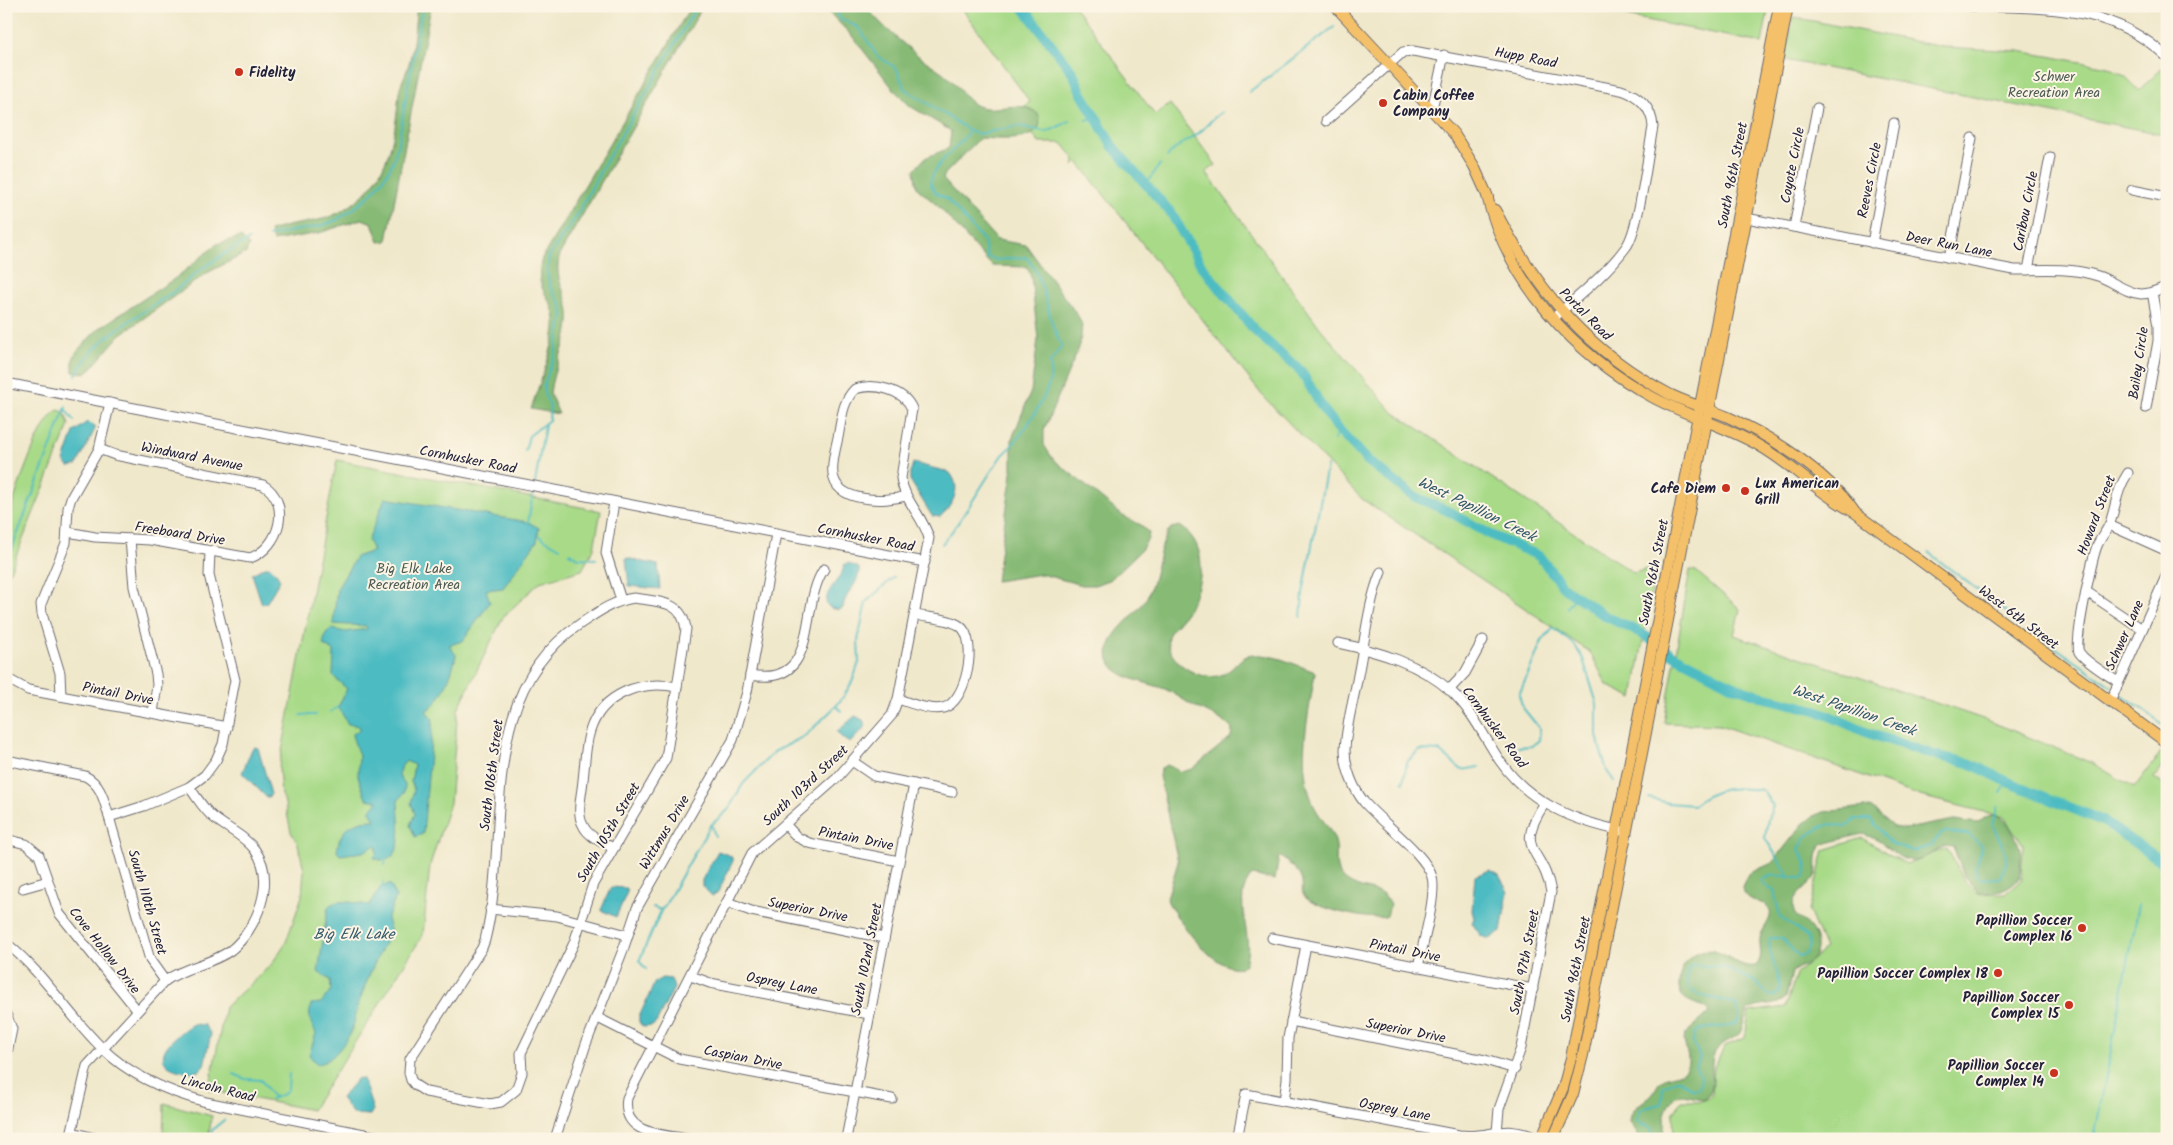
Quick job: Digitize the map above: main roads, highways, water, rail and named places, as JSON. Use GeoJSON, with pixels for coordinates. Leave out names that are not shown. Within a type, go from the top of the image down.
{"type":"FeatureCollection","features":[{"type":"Feature","properties":{"kind":"main road","name":"Portal Road"},"geometry":{"type":"LineString","coordinates":[[1336,6],[1432,109],[1464,149],[1523,260],[1558,315],[1632,372],[1704,414]]}},
{"type":"Feature","properties":{"kind":"main road","name":"South 96th Street"},"geometry":{"type":"LineString","coordinates":[[1743,217],[1779,6]]}},
{"type":"Feature","properties":{"kind":"main road","name":"South 96th Street"},"geometry":{"type":"LineString","coordinates":[[1540,1139],[1563,1088],[1571,1058],[1656,681],[1704,414],[1743,217],[1788,6]]}},
{"type":"Feature","properties":{"kind":"main road","name":"South 96th Street"},"geometry":{"type":"LineString","coordinates":[[1553,1139],[1573,1094],[1583,1055],[1660,604],[1704,414]]}},
{"type":"Feature","properties":{"kind":"main road","name":"West 6th Street"},"geometry":{"type":"LineString","coordinates":[[1704,414],[1743,425],[1788,451],[1846,500],[1854,512],[2167,743]]}},
{"type":"Feature","properties":{"kind":"water"},"geometry":{"type":"Polygon","coordinates":[[[87,422],[94,425],[95,429],[77,465],[69,467],[64,461],[74,432],[87,422]]]}},
{"type":"Feature","properties":{"kind":"water"},"geometry":{"type":"Polygon","coordinates":[[[913,463],[949,472],[953,478],[956,490],[955,496],[949,507],[940,517],[932,516],[910,480],[913,463]]]}},
{"type":"Feature","properties":{"kind":"water"},"geometry":{"type":"Polygon","coordinates":[[[385,498],[528,522],[539,528],[537,541],[503,588],[486,590],[490,602],[463,641],[449,645],[456,655],[452,670],[446,686],[437,701],[426,711],[433,719],[423,834],[415,837],[410,825],[415,814],[411,803],[414,789],[411,782],[414,765],[406,761],[400,768],[399,776],[405,785],[404,793],[398,801],[400,829],[397,850],[392,857],[384,860],[373,858],[377,854],[376,845],[363,852],[340,855],[337,852],[338,844],[344,831],[354,824],[375,820],[370,811],[378,801],[366,799],[358,776],[359,756],[352,735],[360,729],[359,726],[348,724],[338,707],[347,689],[333,676],[334,651],[323,645],[326,633],[331,629],[346,632],[367,629],[366,626],[333,624],[337,589],[356,557],[373,551],[368,540],[385,498]]]}},
{"type":"Feature","properties":{"kind":"water"},"geometry":{"type":"Polygon","coordinates":[[[626,558],[658,565],[660,589],[629,586],[626,558]]]}},
{"type":"Feature","properties":{"kind":"water"},"geometry":{"type":"Polygon","coordinates":[[[848,563],[859,568],[855,583],[846,598],[843,608],[839,610],[830,608],[826,603],[827,597],[843,571],[844,565],[848,563]]]}},
{"type":"Feature","properties":{"kind":"water"},"geometry":{"type":"Polygon","coordinates":[[[265,567],[269,567],[277,574],[280,580],[267,602],[262,604],[252,574],[265,567]]]}},
{"type":"Feature","properties":{"kind":"water"},"geometry":{"type":"Polygon","coordinates":[[[855,716],[863,720],[866,726],[850,743],[837,732],[855,716]]]}},
{"type":"Feature","properties":{"kind":"water"},"geometry":{"type":"Polygon","coordinates":[[[258,748],[271,794],[269,797],[266,797],[242,773],[252,749],[258,748]]]}},
{"type":"Feature","properties":{"kind":"water"},"geometry":{"type":"Polygon","coordinates":[[[718,851],[731,856],[733,861],[718,892],[712,896],[702,886],[702,880],[718,851]]]}},
{"type":"Feature","properties":{"kind":"water"},"geometry":{"type":"Polygon","coordinates":[[[1490,870],[1499,875],[1508,892],[1501,931],[1490,939],[1481,936],[1472,923],[1474,918],[1472,911],[1475,876],[1490,870]]]}},
{"type":"Feature","properties":{"kind":"water","name":"Big Elk Lake"},"geometry":{"type":"Polygon","coordinates":[[[390,884],[396,897],[387,919],[391,932],[377,958],[366,985],[352,1029],[333,1056],[317,1064],[309,1055],[316,1033],[311,1023],[310,1012],[311,1004],[321,1003],[331,990],[330,980],[318,972],[328,907],[337,902],[369,905],[381,887],[390,884]]]}},
{"type":"Feature","properties":{"kind":"water"},"geometry":{"type":"Polygon","coordinates":[[[611,887],[628,890],[616,917],[601,910],[611,887]]]}},
{"type":"Feature","properties":{"kind":"water"},"geometry":{"type":"Polygon","coordinates":[[[662,978],[671,979],[674,988],[656,1023],[652,1026],[643,1027],[639,1022],[639,1017],[655,982],[662,978]]]}},
{"type":"Feature","properties":{"kind":"water"},"geometry":{"type":"Polygon","coordinates":[[[193,1024],[204,1025],[211,1034],[204,1065],[199,1071],[179,1071],[167,1065],[163,1055],[171,1041],[193,1024]]]}},
{"type":"Feature","properties":{"kind":"water"},"geometry":{"type":"Polygon","coordinates":[[[358,1078],[363,1079],[373,1110],[370,1115],[353,1114],[341,1098],[358,1078]]]}},
{"type":"Feature","properties":{"kind":"waterway"},"geometry":{"type":"LineString","coordinates":[[269,237],[328,224],[352,210],[368,197],[382,181],[392,164],[398,144],[423,6]]}},
{"type":"Feature","properties":{"kind":"waterway"},"geometry":{"type":"LineString","coordinates":[[525,451],[529,436],[549,420],[550,406],[544,393],[544,385],[555,354],[563,315],[562,306],[551,289],[547,273],[549,256],[576,217],[601,170],[697,6]]}},
{"type":"Feature","properties":{"kind":"waterway"},"geometry":{"type":"LineString","coordinates":[[833,6],[841,19],[859,28],[877,56],[896,68],[905,89],[972,132],[978,134],[1019,126],[1047,132],[1070,121]]}},
{"type":"Feature","properties":{"kind":"waterway","name":"West Papillion Creek"},"geometry":{"type":"LineString","coordinates":[[1022,6],[1073,73],[1082,94],[1113,147],[1171,213],[1203,268],[1257,333],[1301,371],[1323,409],[1339,430],[1368,461],[1399,485],[1415,497],[1448,511],[1491,535],[1539,556],[1565,589],[1605,616],[1639,632],[1674,655],[1731,685],[1766,698],[1816,710],[1868,733],[1934,755],[1969,763],[2008,782],[2103,821],[2167,865]]}},
{"type":"Feature","properties":{"kind":"waterway"},"geometry":{"type":"LineString","coordinates":[[1249,92],[1334,27]]}},
{"type":"Feature","properties":{"kind":"waterway"},"geometry":{"type":"LineString","coordinates":[[1167,157],[1175,148],[1199,133],[1212,119],[1222,112]]}},
{"type":"Feature","properties":{"kind":"waterway"},"geometry":{"type":"LineString","coordinates":[[1085,120],[1097,118]]}},
{"type":"Feature","properties":{"kind":"waterway"},"geometry":{"type":"LineString","coordinates":[[942,544],[964,514],[1001,456],[1022,432],[1038,409],[1049,384],[1050,363],[1062,346],[1052,324],[1039,278],[1026,257],[997,260],[987,257],[984,241],[947,199],[936,193],[930,183],[937,168],[970,130]]}},
{"type":"Feature","properties":{"kind":"waterway"},"geometry":{"type":"LineString","coordinates":[[1146,185],[1160,164]]}},
{"type":"Feature","properties":{"kind":"waterway"},"geometry":{"type":"LineString","coordinates":[[76,375],[100,343],[115,331],[166,297],[197,272],[228,251],[249,240]]}},
{"type":"Feature","properties":{"kind":"waterway"},"geometry":{"type":"LineString","coordinates":[[6,564],[66,407]]}},
{"type":"Feature","properties":{"kind":"waterway"},"geometry":{"type":"LineString","coordinates":[[65,409],[74,421]]}},
{"type":"Feature","properties":{"kind":"waterway"},"geometry":{"type":"LineString","coordinates":[[535,483],[545,425]]}},
{"type":"Feature","properties":{"kind":"waterway"},"geometry":{"type":"LineString","coordinates":[[1334,440],[1339,430]]}},
{"type":"Feature","properties":{"kind":"waterway"},"geometry":{"type":"LineString","coordinates":[[1301,617],[1303,593],[1327,466]]}},
{"type":"Feature","properties":{"kind":"waterway"},"geometry":{"type":"LineString","coordinates":[[528,522],[534,488]]}},
{"type":"Feature","properties":{"kind":"waterway"},"geometry":{"type":"LineString","coordinates":[[539,536],[560,548]]}},
{"type":"Feature","properties":{"kind":"waterway"},"geometry":{"type":"LineString","coordinates":[[569,553],[579,558],[596,559]]}},
{"type":"Feature","properties":{"kind":"waterway"},"geometry":{"type":"LineString","coordinates":[[1929,553],[2013,617]]}},
{"type":"Feature","properties":{"kind":"waterway"},"geometry":{"type":"LineString","coordinates":[[653,907],[661,910],[664,907],[710,826],[728,810],[743,784],[774,752],[805,736],[844,696],[853,680],[859,662],[858,640],[866,602],[894,577]]}},
{"type":"Feature","properties":{"kind":"waterway"},"geometry":{"type":"LineString","coordinates":[[1567,608],[1576,596]]}},
{"type":"Feature","properties":{"kind":"waterway"},"geometry":{"type":"LineString","coordinates":[[1518,747],[1532,746],[1539,740],[1540,729],[1523,708],[1519,695],[1542,641],[1553,628],[1574,644],[1583,659],[1597,704],[1597,735],[1600,748],[1607,771],[1614,781]]}},
{"type":"Feature","properties":{"kind":"waterway"},"geometry":{"type":"LineString","coordinates":[[2039,636],[2111,686]]}},
{"type":"Feature","properties":{"kind":"waterway"},"geometry":{"type":"LineString","coordinates":[[2121,694],[2167,727]]}},
{"type":"Feature","properties":{"kind":"waterway"},"geometry":{"type":"LineString","coordinates":[[836,706],[841,711]]}},
{"type":"Feature","properties":{"kind":"waterway"},"geometry":{"type":"LineString","coordinates":[[330,712],[338,707]]}},
{"type":"Feature","properties":{"kind":"waterway"},"geometry":{"type":"LineString","coordinates":[[301,715],[316,715]]}},
{"type":"Feature","properties":{"kind":"waterway"},"geometry":{"type":"LineString","coordinates":[[1403,783],[1407,762],[1419,750],[1439,751],[1462,770],[1479,767]]}},
{"type":"Feature","properties":{"kind":"waterway"},"geometry":{"type":"LineString","coordinates":[[2001,793],[2008,782]]}},
{"type":"Feature","properties":{"kind":"waterway"},"geometry":{"type":"LineString","coordinates":[[1649,798],[1668,803],[1694,805],[1710,794],[1726,789],[1762,790],[1773,806],[1768,819],[1765,838],[1788,875]]}},
{"type":"Feature","properties":{"kind":"waterway"},"geometry":{"type":"LineString","coordinates":[[1655,1139],[1651,1128],[1641,1124],[1637,1119],[1641,1109],[1661,1104],[1663,1087],[1674,1081],[1680,1080],[1694,1089],[1699,1088],[1701,1080],[1696,1067],[1700,1057],[1693,1042],[1695,1033],[1708,1028],[1732,1025],[1737,1021],[1739,1015],[1735,1004],[1700,995],[1692,991],[1688,985],[1687,977],[1691,965],[1724,967],[1756,982],[1768,995],[1775,996],[1779,992],[1780,985],[1770,950],[1770,938],[1781,938],[1799,956],[1806,954],[1809,945],[1808,937],[1780,917],[1774,891],[1763,884],[1762,880],[1773,876],[1804,877],[1807,866],[1799,849],[1806,837],[1821,827],[1831,824],[1846,827],[1855,819],[1870,819],[1892,844],[1913,851],[1931,846],[1941,834],[1946,832],[1968,834],[1981,845],[1976,869],[1977,877],[1980,879],[1999,878],[2004,870],[2006,857],[1993,825],[1998,806]]}},
{"type":"Feature","properties":{"kind":"waterway"},"geometry":{"type":"LineString","coordinates":[[712,826],[715,836]]}},
{"type":"Feature","properties":{"kind":"waterway"},"geometry":{"type":"LineString","coordinates":[[385,865],[386,857]]}},
{"type":"Feature","properties":{"kind":"waterway"},"geometry":{"type":"LineString","coordinates":[[2160,875],[2167,865]]}},
{"type":"Feature","properties":{"kind":"waterway"},"geometry":{"type":"LineString","coordinates":[[383,881],[383,888]]}},
{"type":"Feature","properties":{"kind":"waterway"},"geometry":{"type":"LineString","coordinates":[[2094,1139],[2139,904]]}},
{"type":"Feature","properties":{"kind":"waterway"},"geometry":{"type":"LineString","coordinates":[[646,969],[639,961],[661,911]]}},
{"type":"Feature","properties":{"kind":"waterway"},"geometry":{"type":"LineString","coordinates":[[234,1074],[245,1079],[261,1080],[274,1098]]}},
{"type":"Feature","properties":{"kind":"waterway"},"geometry":{"type":"LineString","coordinates":[[270,1099],[284,1094],[288,1089],[289,1074]]}},
{"type":"Feature","properties":{"kind":"waterway"},"geometry":{"type":"LineString","coordinates":[[209,1139],[213,1129],[224,1120]]}},
{"type":"Feature","properties":{"kind":"place","name":"Fidelity"},"geometry":{"type":"Point","coordinates":[239,72]}},
{"type":"Feature","properties":{"kind":"place","name":"Cabin Coffee Company"},"geometry":{"type":"Point","coordinates":[1383,103]}},
{"type":"Feature","properties":{"kind":"place","name":"Cafe Diem"},"geometry":{"type":"Point","coordinates":[1726,488]}},
{"type":"Feature","properties":{"kind":"place","name":"Lux American Grill"},"geometry":{"type":"Point","coordinates":[1745,491]}},
{"type":"Feature","properties":{"kind":"place","name":"Papillion Soccer Complex 16"},"geometry":{"type":"Point","coordinates":[2082,928]}},
{"type":"Feature","properties":{"kind":"place","name":"Papillion Soccer Complex 18"},"geometry":{"type":"Point","coordinates":[1998,973]}},
{"type":"Feature","properties":{"kind":"place","name":"Papillion Soccer Complex 15"},"geometry":{"type":"Point","coordinates":[2069,1005]}},
{"type":"Feature","properties":{"kind":"place","name":"Papillion Soccer Complex 14"},"geometry":{"type":"Point","coordinates":[2054,1073]}},
{"type":"Feature","properties":{"kind":"park label","name":"Schwer Recreation Area"},"geometry":{"type":"Point","coordinates":[2054,84]}},
{"type":"Feature","properties":{"kind":"park label","name":"Big Elk Lake Recreation Area"},"geometry":{"type":"Point","coordinates":[414,576]}}]}
